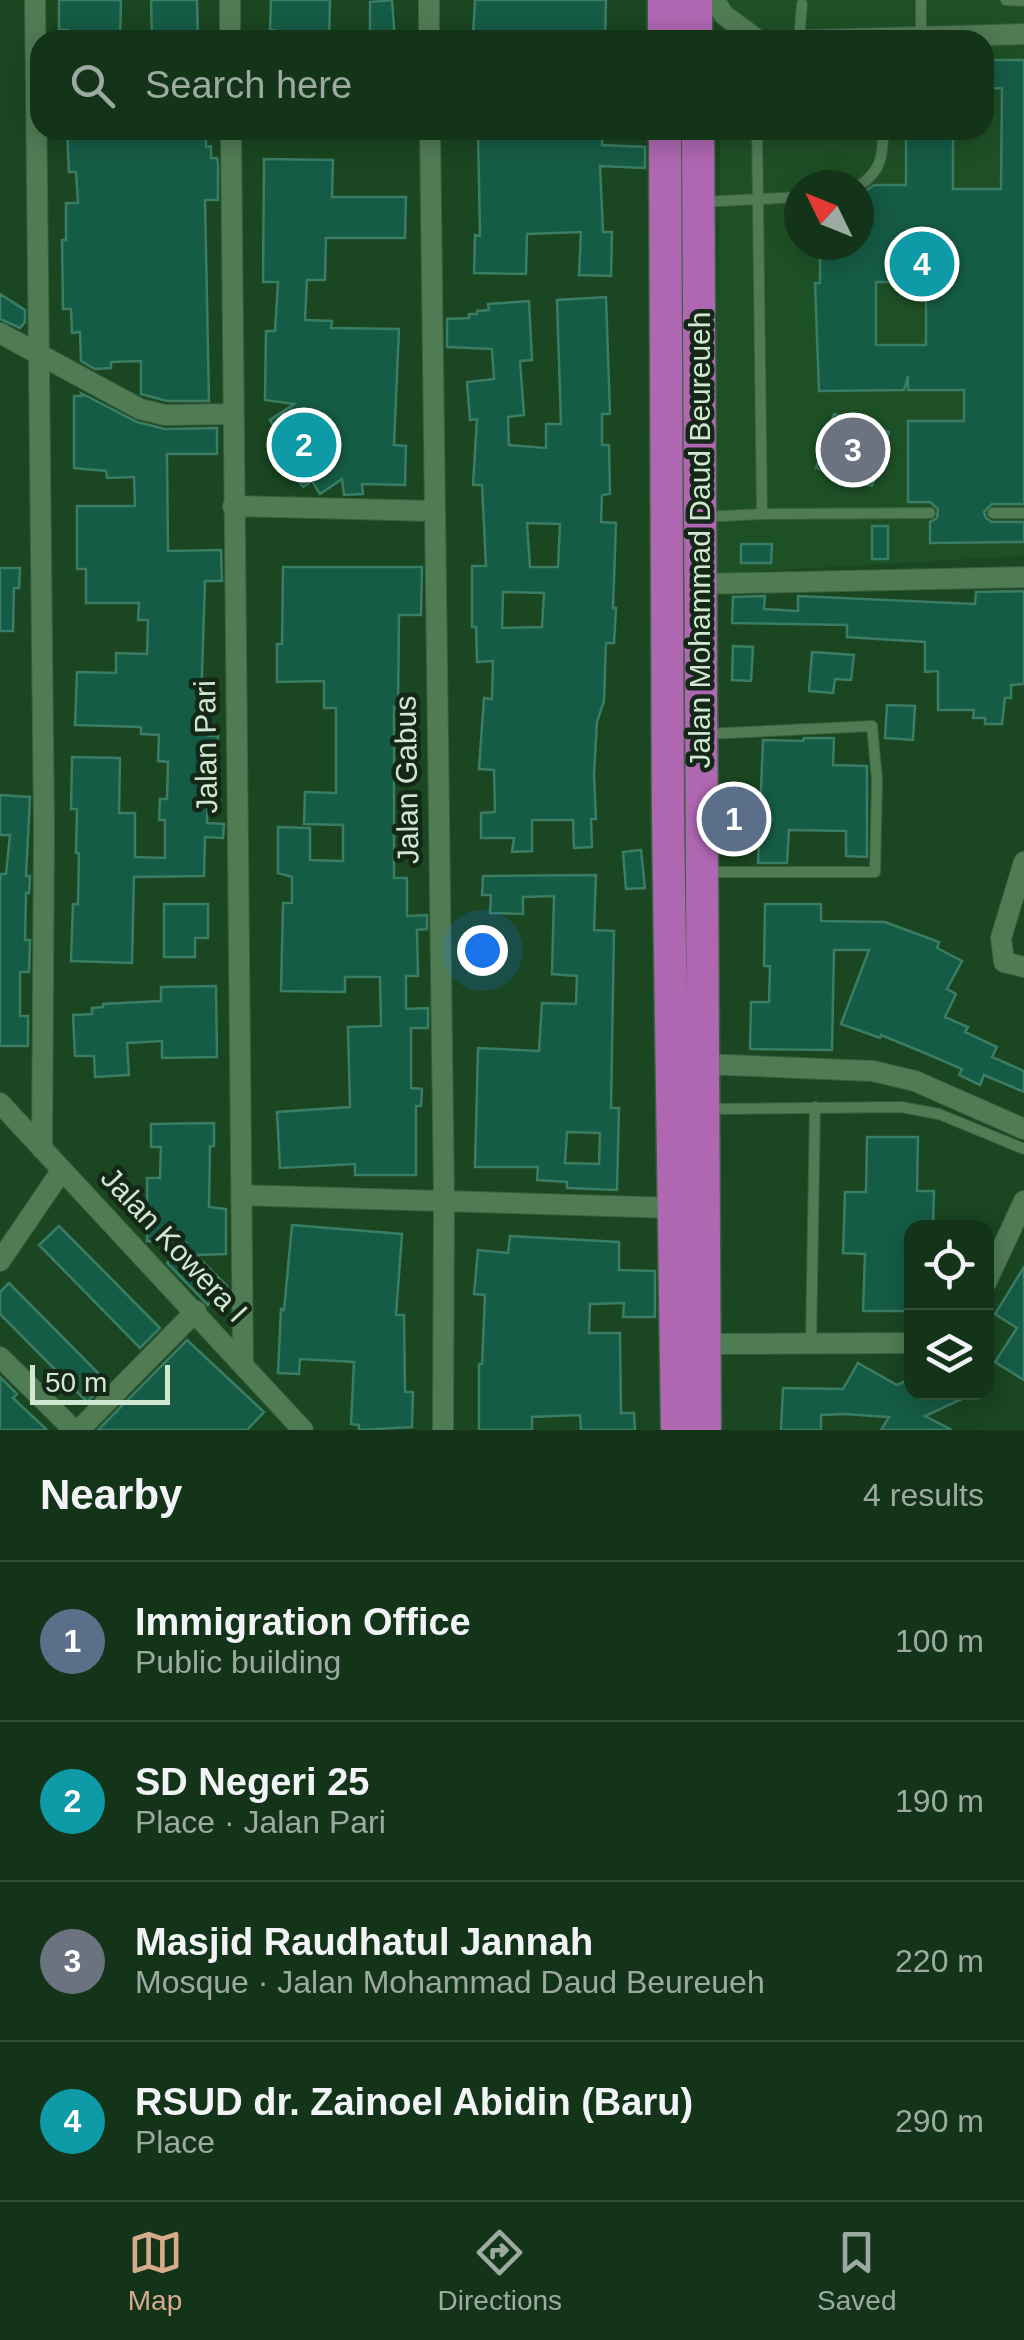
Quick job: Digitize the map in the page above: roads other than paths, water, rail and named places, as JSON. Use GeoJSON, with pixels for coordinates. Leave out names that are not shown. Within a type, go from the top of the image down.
{"type":"FeatureCollection","features":[{"type":"Feature","properties":{"kind":"highway"},"geometry":{"type":"LineString","coordinates":[[664,0],[664,30]]}},
{"type":"Feature","properties":{"kind":"highway"},"geometry":{"type":"LineString","coordinates":[[696,0],[696,30]]}},
{"type":"Feature","properties":{"kind":"highway","name":"Jalan Mohammad Daud Beureueh"},"geometry":{"type":"LineString","coordinates":[[665,140],[668,816],[678,1430]]}},
{"type":"Feature","properties":{"kind":"highway","name":"Jalan Mohammad Daud Beureueh"},"geometry":{"type":"LineString","coordinates":[[698,140],[705,1430]]}},
{"type":"Feature","properties":{"kind":"highway"},"geometry":{"type":"LineString","coordinates":[[666,238],[700,236]]}},
{"type":"Feature","properties":{"kind":"street"},"geometry":{"type":"LineString","coordinates":[[35,0],[35,30]]}},
{"type":"Feature","properties":{"kind":"street"},"geometry":{"type":"LineString","coordinates":[[230,0],[230,30]]}},
{"type":"Feature","properties":{"kind":"street"},"geometry":{"type":"LineString","coordinates":[[429,0],[429,30]]}},
{"type":"Feature","properties":{"kind":"street"},"geometry":{"type":"LineString","coordinates":[[714,0],[724,15],[744,30]]}},
{"type":"Feature","properties":{"kind":"street"},"geometry":{"type":"LineString","coordinates":[[994,34],[1024,34]]}},
{"type":"Feature","properties":{"kind":"street"},"geometry":{"type":"LineString","coordinates":[[37,140],[44,828],[42,1149]]}},
{"type":"Feature","properties":{"kind":"street","name":"Jalan Pari"},"geometry":{"type":"LineString","coordinates":[[230,140],[242,1363]]}},
{"type":"Feature","properties":{"kind":"street","name":"Jalan Gabus"},"geometry":{"type":"LineString","coordinates":[[430,140],[444,1199],[443,1430]]}},
{"type":"Feature","properties":{"kind":"street"},"geometry":{"type":"LineString","coordinates":[[0,332],[140,410],[165,415],[232,414]]}},
{"type":"Feature","properties":{"kind":"street"},"geometry":{"type":"LineString","coordinates":[[233,506],[434,512]]}},
{"type":"Feature","properties":{"kind":"street"},"geometry":{"type":"LineString","coordinates":[[700,584],[1024,577]]}},
{"type":"Feature","properties":{"kind":"street"},"geometry":{"type":"LineString","coordinates":[[1024,862],[1001,938],[1004,962],[1024,967]]}},
{"type":"Feature","properties":{"kind":"street"},"geometry":{"type":"LineString","coordinates":[[704,1064],[873,1071],[916,1081],[1024,1129]]}},
{"type":"Feature","properties":{"kind":"street","name":"Jalan Kowera I"},"geometry":{"type":"LineString","coordinates":[[0,1103],[304,1430]]}},
{"type":"Feature","properties":{"kind":"street"},"geometry":{"type":"LineString","coordinates":[[0,1261],[62,1170]]}},
{"type":"Feature","properties":{"kind":"street"},"geometry":{"type":"LineString","coordinates":[[241,1195],[676,1208]]}},
{"type":"Feature","properties":{"kind":"street"},"geometry":{"type":"LineString","coordinates":[[994,1266],[1024,1200]]}},
{"type":"Feature","properties":{"kind":"street"},"geometry":{"type":"LineString","coordinates":[[0,1357],[76,1430],[196,1311]]}},
{"type":"Feature","properties":{"kind":"street"},"geometry":{"type":"LineString","coordinates":[[704,1344],[904,1343]]}},
{"type":"Feature","properties":{"kind":"lane"},"geometry":{"type":"LineString","coordinates":[[921,30],[922,0]]}},
{"type":"Feature","properties":{"kind":"lane"},"geometry":{"type":"LineString","coordinates":[[1006,0],[1024,1]]}},
{"type":"Feature","properties":{"kind":"lane"},"geometry":{"type":"LineString","coordinates":[[799,30],[802,4]]}},
{"type":"Feature","properties":{"kind":"lane"},"geometry":{"type":"LineString","coordinates":[[757,140],[762,514]]}},
{"type":"Feature","properties":{"kind":"lane"},"geometry":{"type":"LineString","coordinates":[[874,174],[883,160],[883,140]]}},
{"type":"Feature","properties":{"kind":"lane"},"geometry":{"type":"LineString","coordinates":[[701,202],[784,197]]}},
{"type":"Feature","properties":{"kind":"lane"},"geometry":{"type":"LineString","coordinates":[[700,517],[930,513]]}},
{"type":"Feature","properties":{"kind":"lane"},"geometry":{"type":"LineString","coordinates":[[993,513],[1024,513]]}},
{"type":"Feature","properties":{"kind":"lane"},"geometry":{"type":"LineString","coordinates":[[700,734],[872,726],[877,780],[875,872],[702,872]]}},
{"type":"Feature","properties":{"kind":"lane"},"geometry":{"type":"LineString","coordinates":[[812,1343],[815,1107]]}},
{"type":"Feature","properties":{"kind":"lane"},"geometry":{"type":"LineString","coordinates":[[704,1109],[901,1107],[939,1114],[1024,1150]]}},
{"type":"Feature","properties":{"kind":"place","name":"RSUD dr. Zainoel Abidin (Baru)"},"geometry":{"type":"Point","coordinates":[922,264]}},
{"type":"Feature","properties":{"kind":"place","name":"SD Negeri 25"},"geometry":{"type":"Point","coordinates":[304,445]}},
{"type":"Feature","properties":{"kind":"place","name":"Masjid Raudhatul Jannah"},"geometry":{"type":"Point","coordinates":[853,450]}},
{"type":"Feature","properties":{"kind":"place","name":"Immigration Office"},"geometry":{"type":"Point","coordinates":[734,819]}}]}
